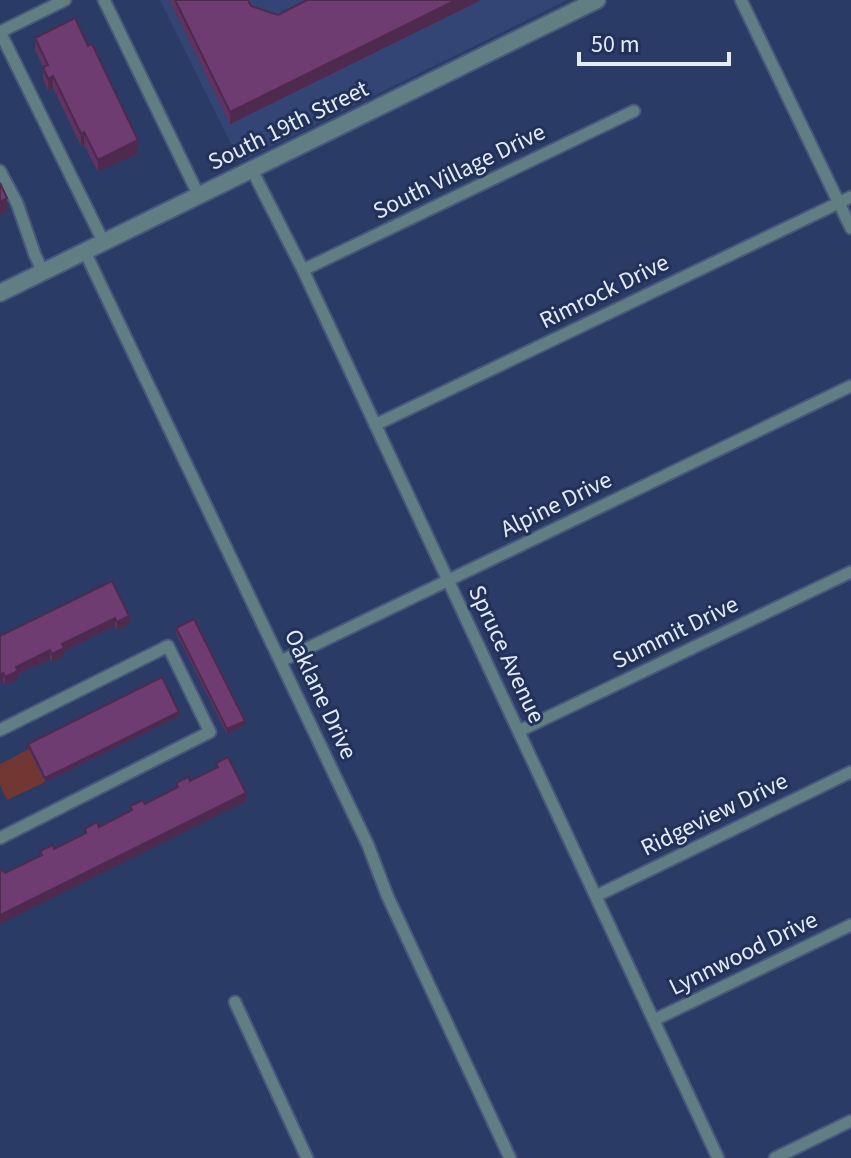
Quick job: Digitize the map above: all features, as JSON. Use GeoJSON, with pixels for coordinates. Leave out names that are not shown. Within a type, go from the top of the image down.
{"type":"FeatureCollection","features":[{"type":"Feature","properties":{"kind":"street","name":"South 19th Street"},"geometry":{"type":"LineString","coordinates":[[0,293],[597,0]]}},
{"type":"Feature","properties":{"kind":"lane"},"geometry":{"type":"LineString","coordinates":[[65,0],[0,32],[104,243]]}},
{"type":"Feature","properties":{"kind":"lane"},"geometry":{"type":"LineString","coordinates":[[104,0],[199,196]]}},
{"type":"Feature","properties":{"kind":"lane"},"geometry":{"type":"LineString","coordinates":[[741,0],[851,228]]}},
{"type":"Feature","properties":{"kind":"lane","name":"South Village Drive"},"geometry":{"type":"LineString","coordinates":[[303,270],[634,111]]}},
{"type":"Feature","properties":{"kind":"lane","name":"Spruce Avenue"},"geometry":{"type":"LineString","coordinates":[[252,170],[303,270],[718,1158]]}},
{"type":"Feature","properties":{"kind":"lane"},"geometry":{"type":"LineString","coordinates":[[0,171],[17,203],[43,272]]}},
{"type":"Feature","properties":{"kind":"lane","name":"Rimrock Drive"},"geometry":{"type":"LineString","coordinates":[[375,425],[851,197]]}},
{"type":"Feature","properties":{"kind":"lane","name":"Oaklane Drive"},"geometry":{"type":"LineString","coordinates":[[85,252],[368,845],[387,895],[510,1158]]}},
{"type":"Feature","properties":{"kind":"lane","name":"Alpine Drive"},"geometry":{"type":"LineString","coordinates":[[281,661],[851,386]]}},
{"type":"Feature","properties":{"kind":"lane","name":"Summit Drive"},"geometry":{"type":"LineString","coordinates":[[519,731],[851,572]]}},
{"type":"Feature","properties":{"kind":"lane"},"geometry":{"type":"LineString","coordinates":[[0,730],[168,646],[210,732],[0,838]]}},
{"type":"Feature","properties":{"kind":"lane","name":"Ridgeview Drive"},"geometry":{"type":"LineString","coordinates":[[596,896],[851,772]]}},
{"type":"Feature","properties":{"kind":"lane","name":"Lynnwood Drive"},"geometry":{"type":"LineString","coordinates":[[654,1020],[851,925]]}},
{"type":"Feature","properties":{"kind":"lane"},"geometry":{"type":"LineString","coordinates":[[235,1002],[307,1158]]}},
{"type":"Feature","properties":{"kind":"lane"},"geometry":{"type":"LineString","coordinates":[[775,1158],[851,1121]]}},
{"type":"Feature","properties":{"kind":"shaded area"},"geometry":{"type":"Polygon","coordinates":[[[160,0],[567,0],[240,162],[160,0]]]}},
{"type":"Feature","properties":{"kind":"shaded area"},"geometry":{"type":"Polygon","coordinates":[[[29,749],[45,782],[7,800],[0,785],[0,764],[29,749]]]}},
{"type":"Feature","properties":{"kind":"building"},"geometry":{"type":"Polygon","coordinates":[[[175,0],[248,0],[251,6],[278,15],[307,0],[456,0],[230,112],[175,0]]]}},
{"type":"Feature","properties":{"kind":"building"},"geometry":{"type":"Polygon","coordinates":[[[75,18],[88,46],[92,44],[138,140],[98,160],[84,132],[81,134],[53,76],[48,79],[43,67],[48,65],[35,38],[75,18]]]}},
{"type":"Feature","properties":{"kind":"building"},"geometry":{"type":"Polygon","coordinates":[[[0,183],[7,198],[0,202],[0,183]]]}},
{"type":"Feature","properties":{"kind":"building"},"geometry":{"type":"Polygon","coordinates":[[[112,581],[129,616],[117,622],[115,618],[62,644],[64,648],[52,654],[50,650],[16,667],[18,671],[5,677],[3,673],[0,675],[0,636],[112,581]]]}},
{"type":"Feature","properties":{"kind":"building"},"geometry":{"type":"Polygon","coordinates":[[[194,619],[245,721],[227,729],[176,628],[194,619]]]}},
{"type":"Feature","properties":{"kind":"building"},"geometry":{"type":"Polygon","coordinates":[[[162,677],[179,712],[45,778],[28,744],[162,677]]]}},
{"type":"Feature","properties":{"kind":"building"},"geometry":{"type":"Polygon","coordinates":[[[228,757],[246,793],[0,915],[0,871],[5,873],[42,855],[40,851],[53,845],[54,849],[86,833],[85,829],[97,822],[99,827],[132,810],[130,806],[143,800],[145,804],[178,787],[176,783],[188,777],[190,781],[218,767],[216,763],[228,757]]]}}]}
